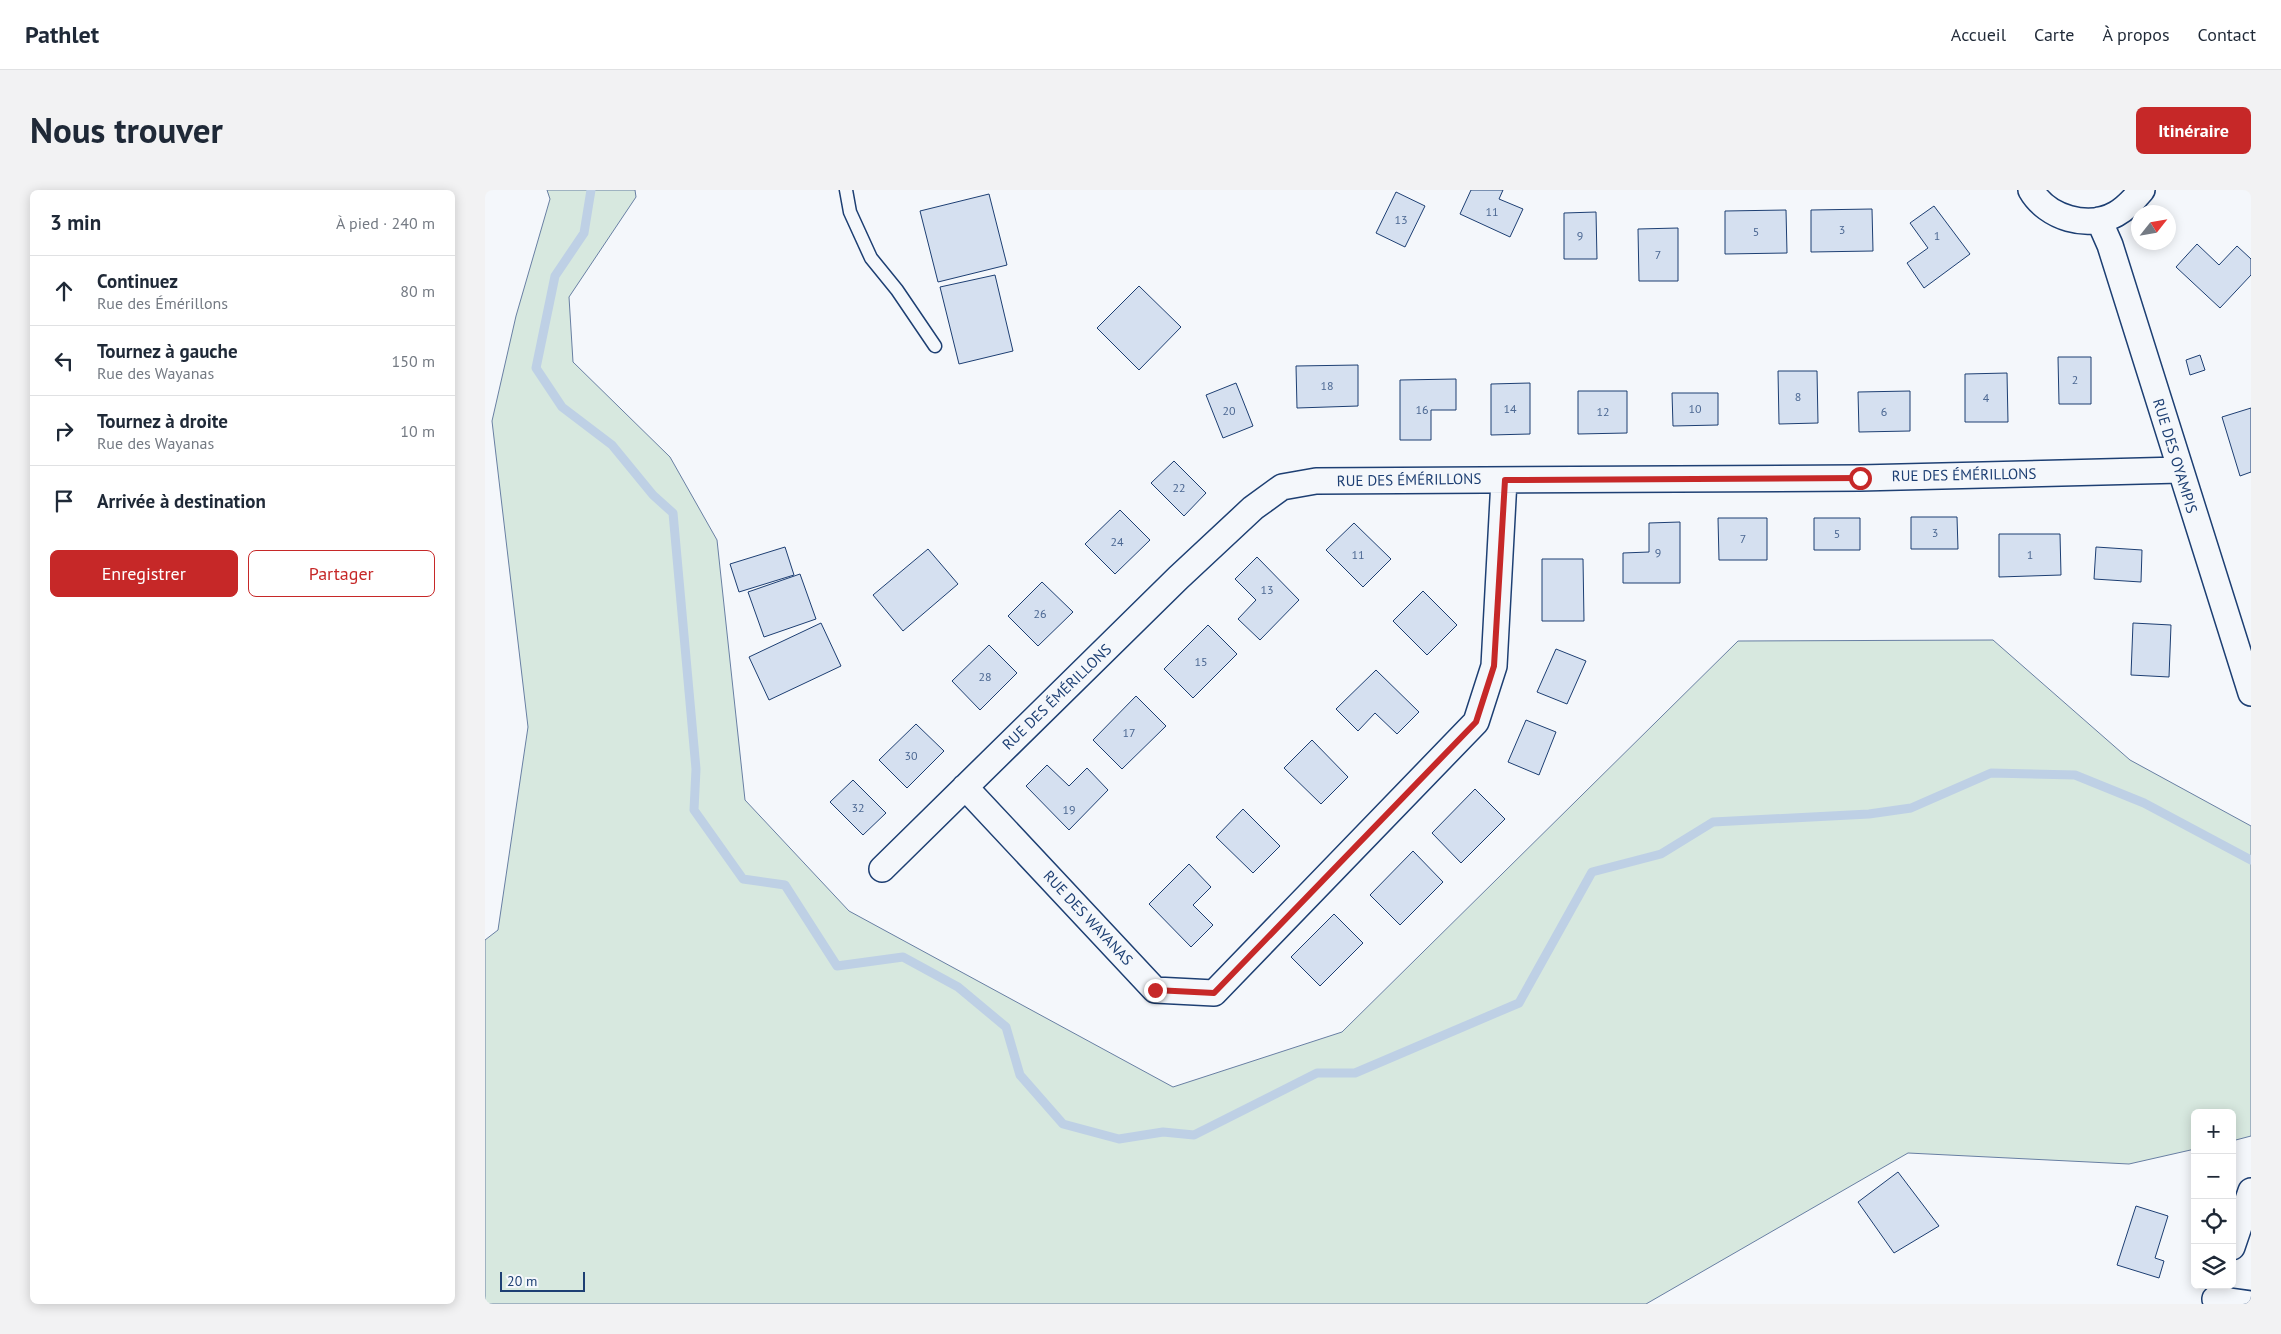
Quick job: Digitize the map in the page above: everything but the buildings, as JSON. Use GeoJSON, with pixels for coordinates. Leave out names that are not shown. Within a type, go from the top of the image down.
{"type":"FeatureCollection","features":[{"type":"Feature","properties":{"kind":"street"},"geometry":{"type":"LineString","coordinates":[[2031,190],[2036,198],[2054,213],[2075,220],[2099,220],[2116,214],[2131,204],[2142,190]]}},
{"type":"Feature","properties":{"kind":"street","name":"RUE DES OYAMPIS"},"geometry":{"type":"LineString","coordinates":[[2099,220],[2109,245],[2251,693]]}},
{"type":"Feature","properties":{"kind":"street","name":"RUE DES ÉMÉRILLONS"},"geometry":{"type":"LineString","coordinates":[[882,869],[1178,578],[1253,508],[1282,488],[1316,481],[1860,478],[2179,470]]}},
{"type":"Feature","properties":{"kind":"street","name":"RUE DES WAYANAS"},"geometry":{"type":"LineString","coordinates":[[965,787],[1155,990],[1214,993],[1476,722],[1494,666],[1505,480]]}},
{"type":"Feature","properties":{"kind":"street"},"geometry":{"type":"LineString","coordinates":[[2233,1244],[2251,1191]]}},
{"type":"Feature","properties":{"kind":"street"},"geometry":{"type":"LineString","coordinates":[[2215,1296],[2251,1304]]}},
{"type":"Feature","properties":{"kind":"lane"},"geometry":{"type":"LineString","coordinates":[[847,190],[850,212],[871,258],[897,290],[935,346]]}},
{"type":"Feature","properties":{"kind":"shaded area"},"geometry":{"type":"Polygon","coordinates":[[[547,190],[635,190],[636,197],[569,297],[573,362],[670,457],[717,540],[745,800],[849,911],[1173,1087],[1342,1032],[1738,641],[1993,640],[2130,760],[2251,826],[2251,1136],[2236,1140],[2236,1109],[2191,1109],[2191,1150],[2129,1164],[1908,1153],[1646,1304],[485,1304],[485,940],[498,930],[528,727],[492,421],[516,316],[550,199],[547,190]]]}},
{"type":"Feature","properties":{"kind":"waterway"},"geometry":{"type":"LineString","coordinates":[[591,190],[584,233],[555,276],[536,368],[562,407],[612,445],[653,495],[673,513],[696,769],[694,810],[743,879],[785,885],[837,966],[903,957],[958,987],[1006,1027],[1020,1075],[1063,1124],[1119,1139],[1163,1132],[1194,1135],[1317,1073],[1355,1073],[1519,1003],[1592,872],[1661,854],[1713,822],[1869,814],[1911,808],[1991,773],[2075,775],[2144,803],[2251,860]]}},
{"type":"Feature","properties":{"kind":"route"},"geometry":{"type":"LineString","coordinates":[[1155,990],[1214,993],[1476,722],[1494,666],[1505,480],[1860,478]]}}]}
